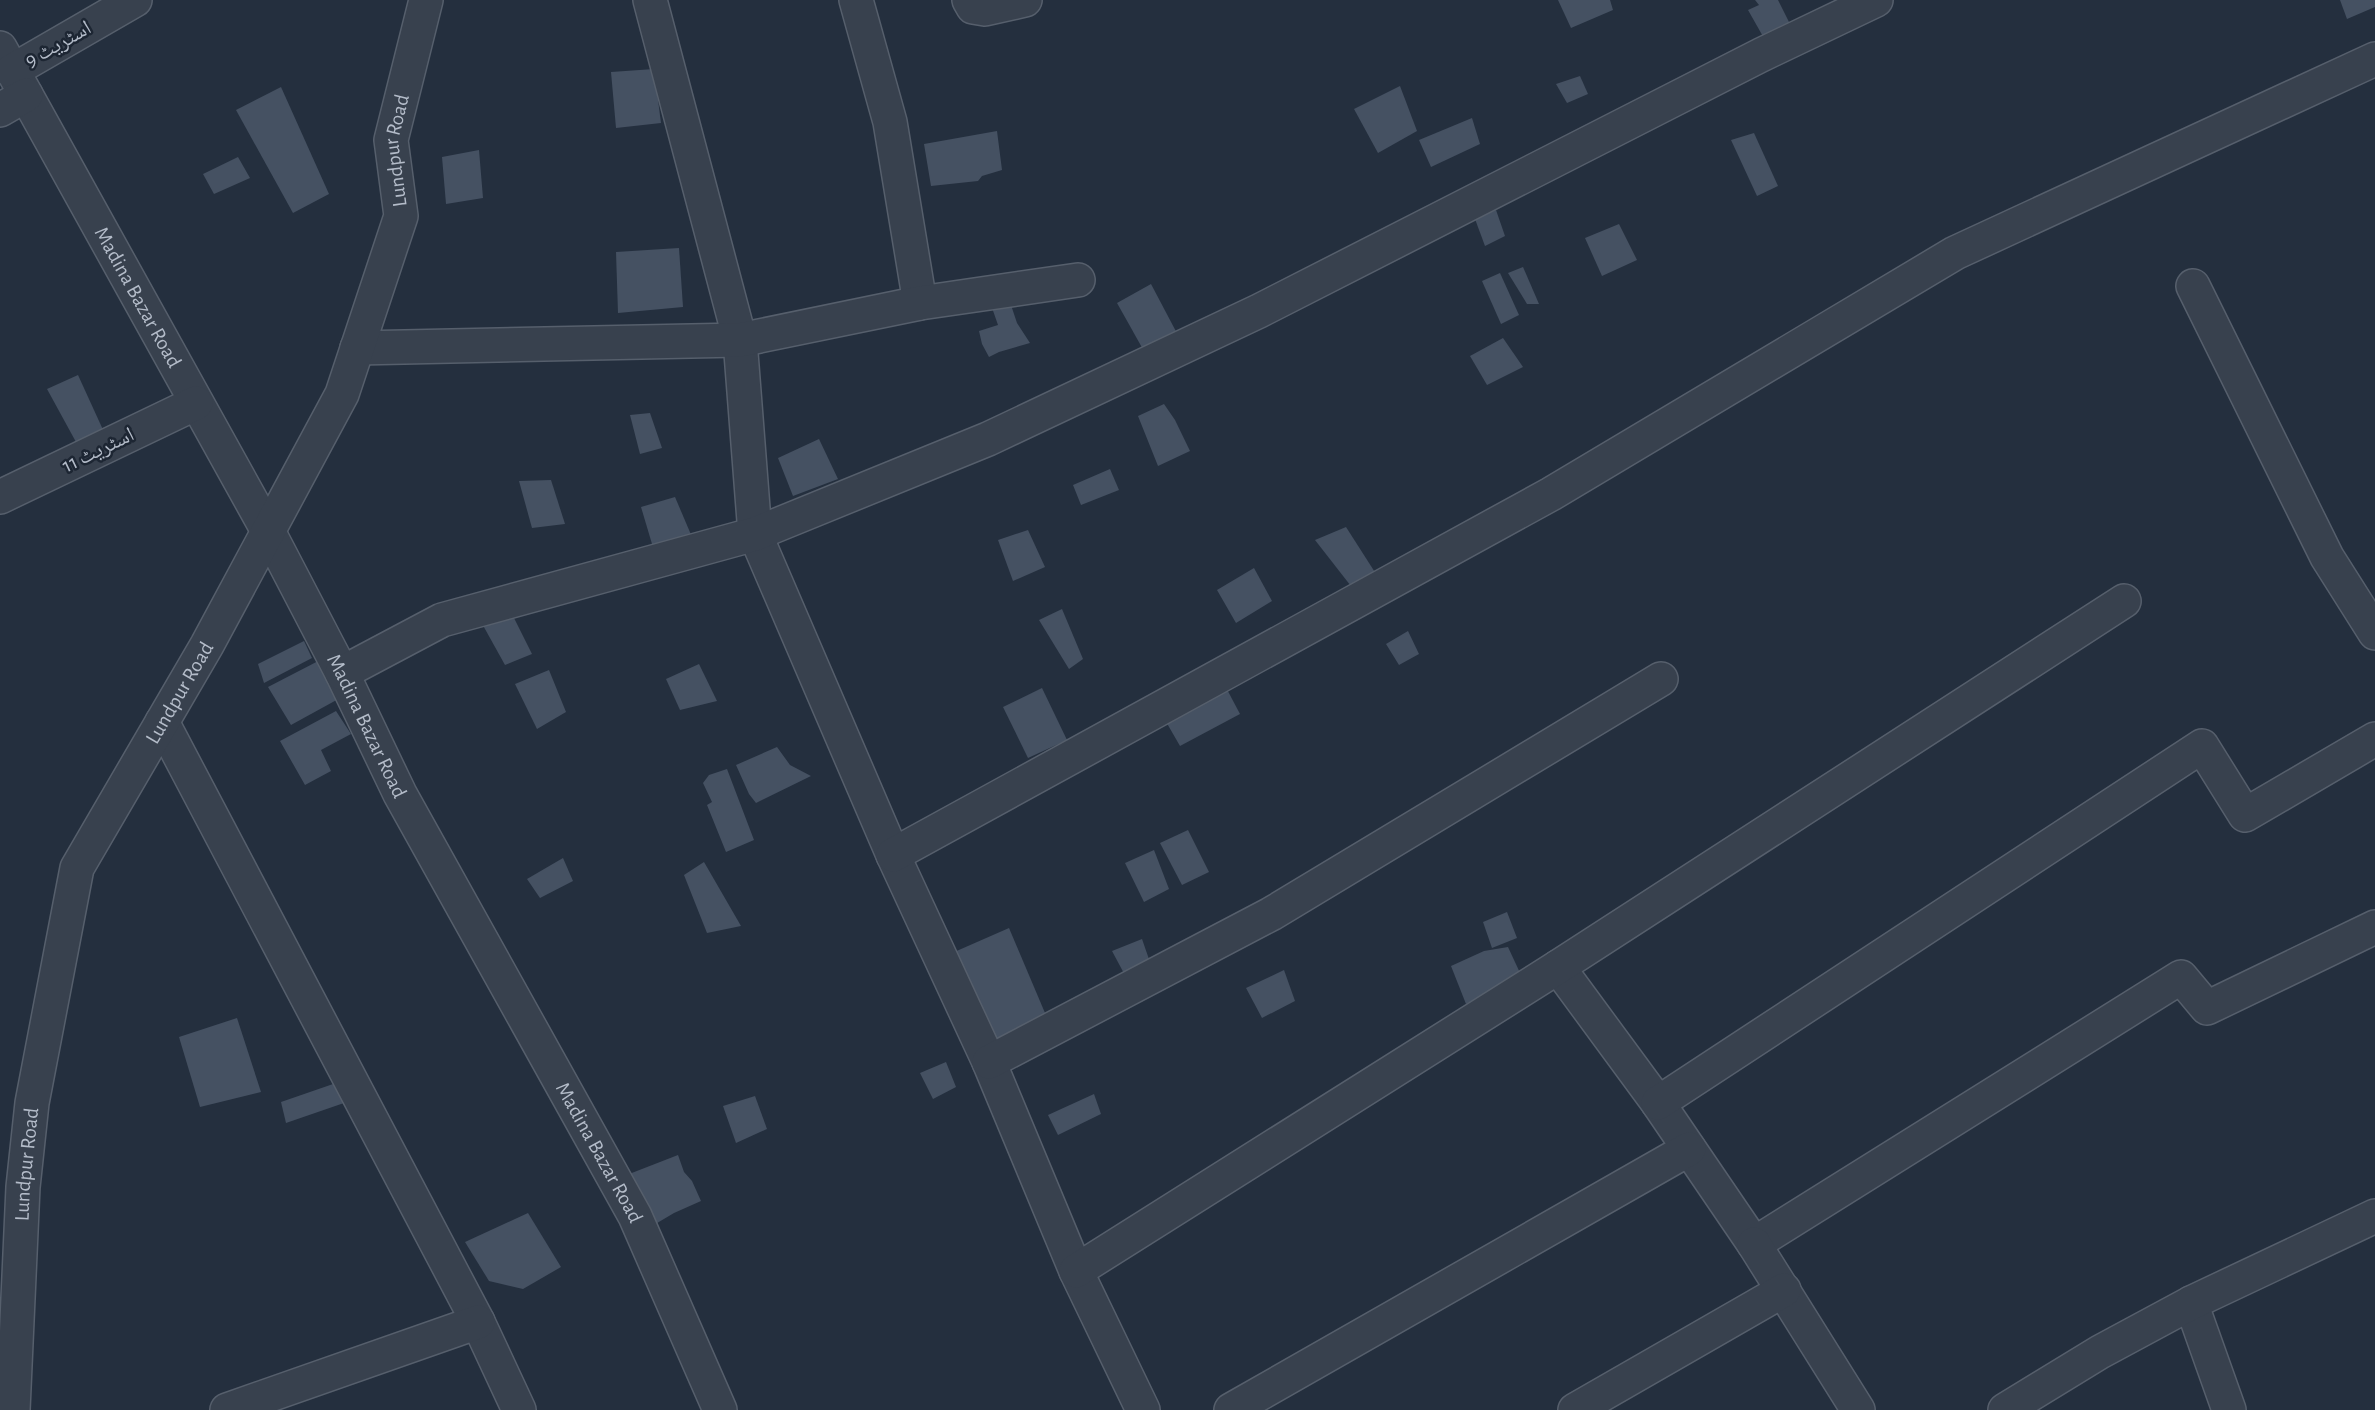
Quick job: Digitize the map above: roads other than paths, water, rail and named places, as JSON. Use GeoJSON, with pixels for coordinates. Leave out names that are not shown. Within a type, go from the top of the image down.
{"type":"FeatureCollection","features":[{"type":"Feature","properties":{"kind":"street","name":"اسٹریٹ 9"},"geometry":{"type":"LineString","coordinates":[[10,81],[135,0]]}},
{"type":"Feature","properties":{"kind":"street","name":"Lundpur Road"},"geometry":{"type":"LineString","coordinates":[[13,1410],[11,1188],[32,1103],[77,868],[207,645],[342,394],[401,216],[391,140],[426,0]]}},
{"type":"Feature","properties":{"kind":"street"},"geometry":{"type":"LineString","coordinates":[[650,0],[740,340],[755,534],[893,855],[989,1062],[1076,1271],[1143,1410]]}},
{"type":"Feature","properties":{"kind":"street"},"geometry":{"type":"LineString","coordinates":[[856,0],[890,123],[920,303]]}},
{"type":"Feature","properties":{"kind":"street"},"geometry":{"type":"LineString","coordinates":[[969,0],[973,7],[985,9],[1025,0]]}},
{"type":"Feature","properties":{"kind":"street"},"geometry":{"type":"LineString","coordinates":[[342,674],[442,620],[755,534],[988,439],[1237,321],[1751,60],[1876,0]]}},
{"type":"Feature","properties":{"kind":"street"},"geometry":{"type":"LineString","coordinates":[[893,855],[1551,494],[1955,253],[2375,59]]}},
{"type":"Feature","properties":{"kind":"street","name":"Madina Bazar Road"},"geometry":{"type":"LineString","coordinates":[[10,81],[268,531],[342,674],[400,794],[635,1216],[720,1410]]}},
{"type":"Feature","properties":{"kind":"street"},"geometry":{"type":"LineString","coordinates":[[357,348],[740,340],[920,303],[1078,280]]}},
{"type":"Feature","properties":{"kind":"street"},"geometry":{"type":"LineString","coordinates":[[2193,286],[2327,557],[2375,633]]}},
{"type":"Feature","properties":{"kind":"street","name":"اسٹریٹ 11"},"geometry":{"type":"LineString","coordinates":[[0,497],[196,403]]}},
{"type":"Feature","properties":{"kind":"street"},"geometry":{"type":"LineString","coordinates":[[1076,1271],[1558,967],[2124,601]]}},
{"type":"Feature","properties":{"kind":"street"},"geometry":{"type":"LineString","coordinates":[[989,1062],[1271,914],[1660,679]]}},
{"type":"Feature","properties":{"kind":"street"},"geometry":{"type":"LineString","coordinates":[[162,722],[478,1322],[519,1410]]}},
{"type":"Feature","properties":{"kind":"street"},"geometry":{"type":"LineString","coordinates":[[1658,1103],[2202,746],[2245,815],[2375,739]]}},
{"type":"Feature","properties":{"kind":"street"},"geometry":{"type":"LineString","coordinates":[[1754,1244],[2181,977],[2207,1008],[2375,927]]}},
{"type":"Feature","properties":{"kind":"street"},"geometry":{"type":"LineString","coordinates":[[1558,967],[1658,1103],[1754,1244],[1784,1290],[1851,1406]]}},
{"type":"Feature","properties":{"kind":"street"},"geometry":{"type":"LineString","coordinates":[[1231,1410],[1689,1149]]}},
{"type":"Feature","properties":{"kind":"street"},"geometry":{"type":"LineString","coordinates":[[2005,1410],[2100,1352],[2191,1303],[2375,1216]]}},
{"type":"Feature","properties":{"kind":"street"},"geometry":{"type":"LineString","coordinates":[[1575,1410],[1784,1290]]}},
{"type":"Feature","properties":{"kind":"street"},"geometry":{"type":"LineString","coordinates":[[2191,1303],[2229,1410]]}},
{"type":"Feature","properties":{"kind":"street"},"geometry":{"type":"LineString","coordinates":[[226,1410],[478,1322]]}}]}
